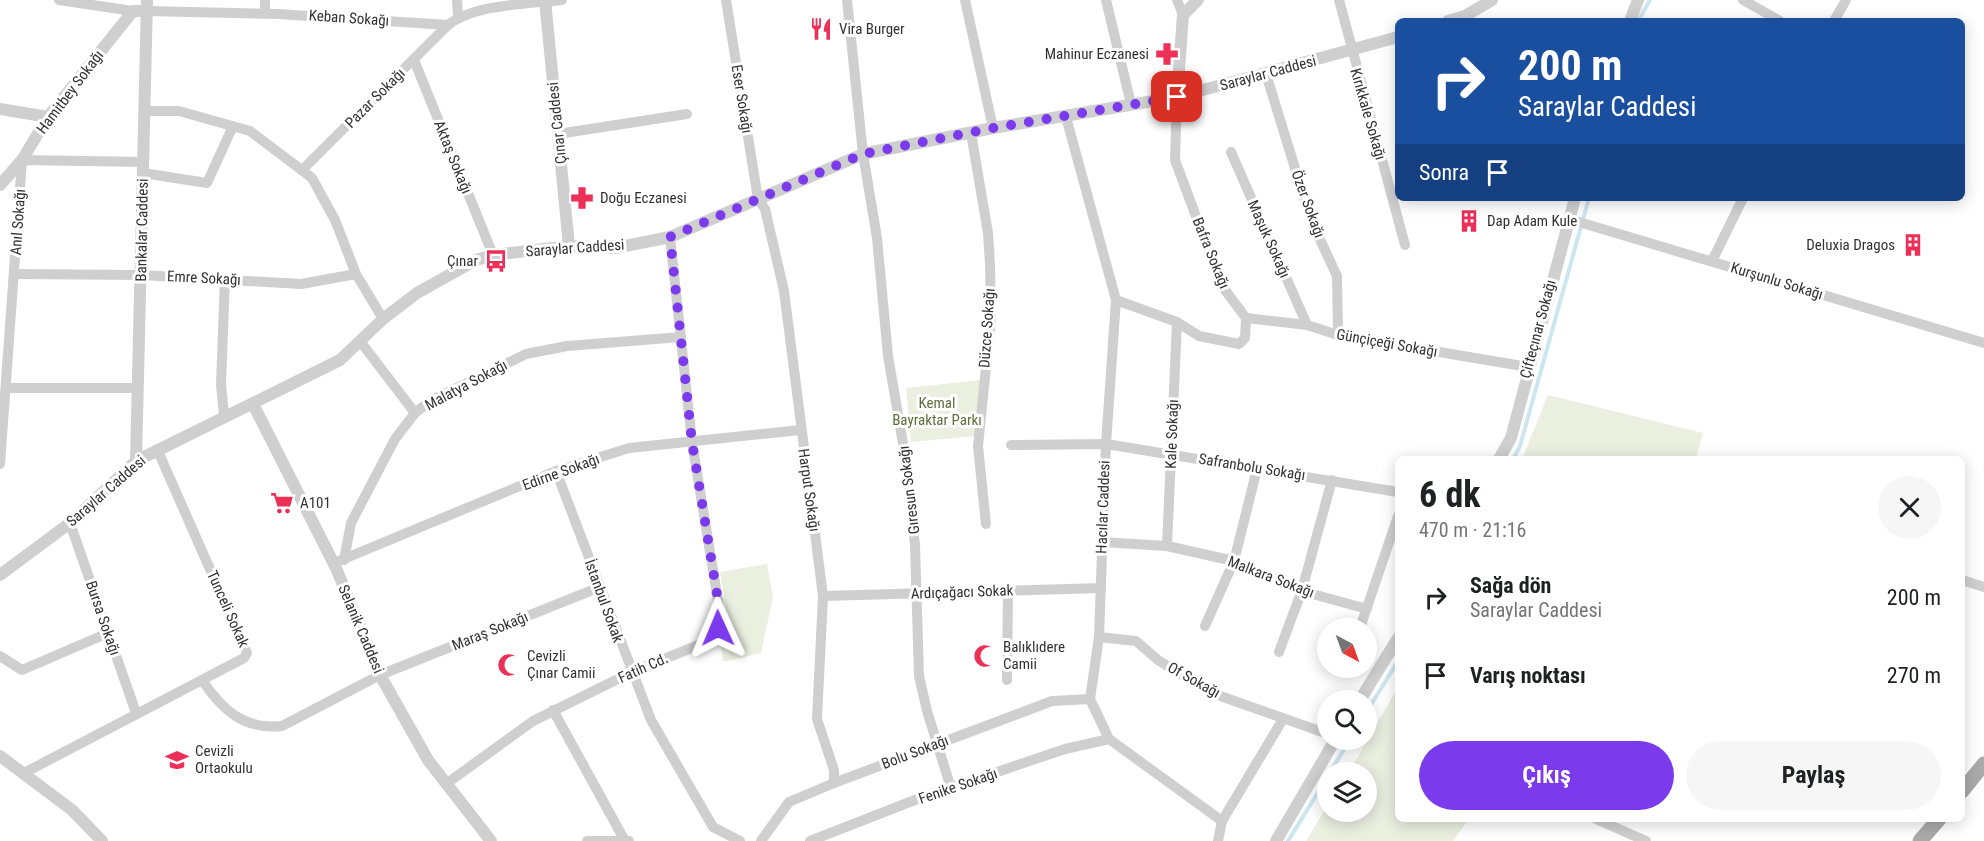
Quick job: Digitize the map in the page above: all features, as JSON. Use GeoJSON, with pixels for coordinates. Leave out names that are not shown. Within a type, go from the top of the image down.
{"type":"FeatureCollection","features":[{"type":"Feature","properties":{"kind":"main road"},"geometry":{"type":"LineString","coordinates":[[1965,787],[1984,764]]}},
{"type":"Feature","properties":{"kind":"main road"},"geometry":{"type":"LineString","coordinates":[[1920,841],[1936,822]]}},
{"type":"Feature","properties":{"kind":"street"},"geometry":{"type":"LineString","coordinates":[[59,0],[133,10],[147,5]]}},
{"type":"Feature","properties":{"kind":"street"},"geometry":{"type":"LineString","coordinates":[[265,0],[265,13]]}},
{"type":"Feature","properties":{"kind":"street"},"geometry":{"type":"LineString","coordinates":[[457,0],[458,17]]}},
{"type":"Feature","properties":{"kind":"street"},"geometry":{"type":"LineString","coordinates":[[448,25],[458,17],[473,12],[562,0]]}},
{"type":"Feature","properties":{"kind":"street","name":"Eser Sokağı"},"geometry":{"type":"LineString","coordinates":[[726,0],[758,199]]}},
{"type":"Feature","properties":{"kind":"street","name":"Gıresun Sokağı"},"geometry":{"type":"LineString","coordinates":[[847,0],[863,154],[877,238],[888,356],[906,461],[917,593],[919,676],[951,788]]}},
{"type":"Feature","properties":{"kind":"street"},"geometry":{"type":"LineString","coordinates":[[965,0],[993,128]]}},
{"type":"Feature","properties":{"kind":"street"},"geometry":{"type":"LineString","coordinates":[[1106,0],[1131,104]]}},
{"type":"Feature","properties":{"kind":"street"},"geometry":{"type":"LineString","coordinates":[[1177,0],[1183,15],[1177,97]]}},
{"type":"Feature","properties":{"kind":"street"},"geometry":{"type":"LineString","coordinates":[[1183,15],[1198,0]]}},
{"type":"Feature","properties":{"kind":"street","name":"Kırıkkale Sokağı"},"geometry":{"type":"LineString","coordinates":[[1339,0],[1351,52],[1405,245]]}},
{"type":"Feature","properties":{"kind":"street"},"geometry":{"type":"LineString","coordinates":[[1458,18],[1492,0]]}},
{"type":"Feature","properties":{"kind":"street"},"geometry":{"type":"LineString","coordinates":[[1630,18],[1638,0]]}},
{"type":"Feature","properties":{"kind":"street"},"geometry":{"type":"LineString","coordinates":[[1743,0],[1775,18]]}},
{"type":"Feature","properties":{"kind":"street"},"geometry":{"type":"LineString","coordinates":[[1836,18],[1846,0]]}},
{"type":"Feature","properties":{"kind":"street","name":"Çınar Caddesi"},"geometry":{"type":"LineString","coordinates":[[545,1],[569,246]]}},
{"type":"Feature","properties":{"kind":"street","name":"Keban Sokağı"},"geometry":{"type":"LineString","coordinates":[[147,5],[448,25]]}},
{"type":"Feature","properties":{"kind":"street","name":"Bankalar Caddesi"},"geometry":{"type":"LineString","coordinates":[[136,461],[147,5]]}},
{"type":"Feature","properties":{"kind":"street","name":"Hamitbey Sokağı"},"geometry":{"type":"LineString","coordinates":[[0,185],[22,160],[48,117],[133,10]]}},
{"type":"Feature","properties":{"kind":"street","name":"Pazar Sokağı"},"geometry":{"type":"LineString","coordinates":[[302,170],[448,25]]}},
{"type":"Feature","properties":{"kind":"street","name":"Saraylar Caddesi"},"geometry":{"type":"LineString","coordinates":[[0,575],[70,523],[136,461],[340,360],[383,319],[417,293],[476,260],[493,255],[569,246],[615,248],[670,237],[863,154],[993,128],[1177,97],[1351,52],[1395,38]]}},
{"type":"Feature","properties":{"kind":"street","name":"Aktaş Sokağı"},"geometry":{"type":"LineString","coordinates":[[414,60],[493,255]]}},
{"type":"Feature","properties":{"kind":"street","name":"Özer Sokağı"},"geometry":{"type":"LineString","coordinates":[[1266,74],[1311,220],[1337,276],[1338,335]]}},
{"type":"Feature","properties":{"kind":"street","name":"Bafra Sokağı"},"geometry":{"type":"LineString","coordinates":[[1177,97],[1175,160],[1222,286],[1246,318]]}},
{"type":"Feature","properties":{"kind":"street"},"geometry":{"type":"LineString","coordinates":[[0,109],[48,117]]}},
{"type":"Feature","properties":{"kind":"street"},"geometry":{"type":"LineString","coordinates":[[145,111],[179,111],[250,131],[312,178],[336,220],[356,274],[383,319]]}},
{"type":"Feature","properties":{"kind":"street"},"geometry":{"type":"LineString","coordinates":[[558,134],[687,114]]}},
{"type":"Feature","properties":{"kind":"street","name":"Hacılar Caddesi"},"geometry":{"type":"LineString","coordinates":[[1066,117],[1116,300],[1106,444],[1099,637],[1090,699]]}},
{"type":"Feature","properties":{"kind":"street"},"geometry":{"type":"LineString","coordinates":[[22,160],[144,167],[207,183],[233,126]]}},
{"type":"Feature","properties":{"kind":"street","name":"Düzce Sokağı"},"geometry":{"type":"LineString","coordinates":[[971,133],[988,233],[990,264],[991,318],[978,446],[986,524]]}},
{"type":"Feature","properties":{"kind":"street","name":"Maşuk Sokağı"},"geometry":{"type":"LineString","coordinates":[[1230,152],[1307,325]]}},
{"type":"Feature","properties":{"kind":"street","name":"Anıl Sokağı"},"geometry":{"type":"LineString","coordinates":[[0,463],[22,160]]}},
{"type":"Feature","properties":{"kind":"street","name":"Harput Sokağı"},"geometry":{"type":"LineString","coordinates":[[758,199],[765,209],[784,291],[823,596],[817,719],[834,770],[834,783]]}},
{"type":"Feature","properties":{"kind":"street","name":"Çifteçınar Sokağı"},"geometry":{"type":"LineString","coordinates":[[1500,456],[1511,438],[1528,367],[1574,201]]}},
{"type":"Feature","properties":{"kind":"street"},"geometry":{"type":"LineString","coordinates":[[1712,261],[1738,201]]}},
{"type":"Feature","properties":{"kind":"street","name":"Kurşunlu Sokağı"},"geometry":{"type":"LineString","coordinates":[[1569,219],[1984,343]]}},
{"type":"Feature","properties":{"kind":"street","name":"Fatih Cd."},"geometry":{"type":"LineString","coordinates":[[446,784],[533,720],[632,672],[706,642],[718,628],[721,619],[692,442],[670,237]]}},
{"type":"Feature","properties":{"kind":"street","name":"Emre Sokağı"},"geometry":{"type":"LineString","coordinates":[[14,274],[141,274],[301,284],[356,274]]}},
{"type":"Feature","properties":{"kind":"street"},"geometry":{"type":"LineString","coordinates":[[224,416],[221,384],[225,279]]}},
{"type":"Feature","properties":{"kind":"street"},"geometry":{"type":"LineString","coordinates":[[1116,300],[1177,322],[1199,336],[1239,344],[1245,338],[1246,318]]}},
{"type":"Feature","properties":{"kind":"street"},"geometry":{"type":"LineString","coordinates":[[0,328],[11,316]]}},
{"type":"Feature","properties":{"kind":"street","name":"Günçiçeği Sokağı"},"geometry":{"type":"LineString","coordinates":[[1246,318],[1307,325],[1338,335],[1528,367]]}},
{"type":"Feature","properties":{"kind":"street","name":"Kale Sokağı"},"geometry":{"type":"LineString","coordinates":[[1167,546],[1173,455],[1170,447],[1177,322]]}},
{"type":"Feature","properties":{"kind":"street","name":"Malatya Sokağı"},"geometry":{"type":"LineString","coordinates":[[339,561],[351,523],[395,439],[415,413],[430,401],[526,354],[567,346],[681,337]]}},
{"type":"Feature","properties":{"kind":"street"},"geometry":{"type":"LineString","coordinates":[[360,341],[415,413]]}},
{"type":"Feature","properties":{"kind":"street"},"geometry":{"type":"LineString","coordinates":[[6,388],[138,388]]}},
{"type":"Feature","properties":{"kind":"street","name":"Selanik Caddesi"},"geometry":{"type":"LineString","coordinates":[[253,404],[339,561],[380,675],[428,760],[491,841]]}},
{"type":"Feature","properties":{"kind":"street","name":"Edirne Sokağı"},"geometry":{"type":"LineString","coordinates":[[339,561],[556,471],[629,448],[801,430]]}},
{"type":"Feature","properties":{"kind":"street","name":"Safranbolu Sokağı"},"geometry":{"type":"LineString","coordinates":[[1011,445],[1106,444],[1395,491]]}},
{"type":"Feature","properties":{"kind":"street","name":"Tunceli Sokak"},"geometry":{"type":"LineString","coordinates":[[24,773],[244,658],[247,649],[157,449]]}},
{"type":"Feature","properties":{"kind":"street"},"geometry":{"type":"LineString","coordinates":[[1205,626],[1234,561],[1257,469]]}},
{"type":"Feature","properties":{"kind":"street","name":"İstanbul Sokak"},"geometry":{"type":"LineString","coordinates":[[556,471],[651,720],[713,827],[740,841]]}},
{"type":"Feature","properties":{"kind":"street"},"geometry":{"type":"LineString","coordinates":[[1279,652],[1302,590],[1332,480]]}},
{"type":"Feature","properties":{"kind":"street","name":"Bursa Sokağı"},"geometry":{"type":"LineString","coordinates":[[70,523],[136,713]]}},
{"type":"Feature","properties":{"kind":"street"},"geometry":{"type":"LineString","coordinates":[[1364,618],[1395,525]]}},
{"type":"Feature","properties":{"kind":"street","name":"Malkara Sokağı"},"geometry":{"type":"LineString","coordinates":[[1102,542],[1167,546],[1234,561],[1302,590],[1367,609]]}},
{"type":"Feature","properties":{"kind":"street"},"geometry":{"type":"LineString","coordinates":[[1965,581],[1984,587]]}},
{"type":"Feature","properties":{"kind":"street","name":"Maraş Sokağı"},"geometry":{"type":"LineString","coordinates":[[202,680],[213,696],[241,722],[266,728],[282,726],[380,675],[600,587]]}},
{"type":"Feature","properties":{"kind":"street","name":"Ardıçağacı Sokak"},"geometry":{"type":"LineString","coordinates":[[823,596],[1101,588]]}},
{"type":"Feature","properties":{"kind":"street"},"geometry":{"type":"LineString","coordinates":[[1007,680],[1008,591]]}},
{"type":"Feature","properties":{"kind":"street"},"geometry":{"type":"LineString","coordinates":[[0,656],[22,670],[108,633]]}},
{"type":"Feature","properties":{"kind":"street","name":"Of Sokağı"},"geometry":{"type":"LineString","coordinates":[[1099,637],[1136,641],[1158,660],[1209,692],[1317,730]]}},
{"type":"Feature","properties":{"kind":"street"},"geometry":{"type":"LineString","coordinates":[[1366,690],[1395,643]]}},
{"type":"Feature","properties":{"kind":"street"},"geometry":{"type":"LineString","coordinates":[[1090,699],[1109,739],[1222,821]]}},
{"type":"Feature","properties":{"kind":"street","name":"Bolu Sokağı"},"geometry":{"type":"LineString","coordinates":[[761,841],[781,810],[789,802],[937,743],[1052,701],[1090,699]]}},
{"type":"Feature","properties":{"kind":"street"},"geometry":{"type":"LineString","coordinates":[[553,710],[627,841],[587,841]]}},
{"type":"Feature","properties":{"kind":"street"},"geometry":{"type":"LineString","coordinates":[[1218,841],[1222,821],[1282,719]]}},
{"type":"Feature","properties":{"kind":"street","name":"Fenike Sokağı"},"geometry":{"type":"LineString","coordinates":[[810,841],[951,788],[1065,749],[1109,739]]}},
{"type":"Feature","properties":{"kind":"street"},"geometry":{"type":"LineString","coordinates":[[1276,841],[1329,750]]}},
{"type":"Feature","properties":{"kind":"street"},"geometry":{"type":"LineString","coordinates":[[0,756],[72,810],[102,841]]}},
{"type":"Feature","properties":{"kind":"street"},"geometry":{"type":"LineString","coordinates":[[1603,822],[1646,841]]}},
{"type":"Feature","properties":{"kind":"green space","name":"Kemal Bayraktar Parkı"},"geometry":{"type":"Polygon","coordinates":[[[980,380],[975,436],[911,442],[906,388],[980,380]]]}},
{"type":"Feature","properties":{"kind":"green space"},"geometry":{"type":"Polygon","coordinates":[[[1548,395],[1703,433],[1697,456],[1523,456],[1548,395]]]}},
{"type":"Feature","properties":{"kind":"green space"},"geometry":{"type":"Polygon","coordinates":[[[767,564],[773,597],[761,653],[723,662],[720,639],[728,623],[720,572],[767,564]]]}},
{"type":"Feature","properties":{"kind":"green space"},"geometry":{"type":"Polygon","coordinates":[[[1395,692],[1395,822],[1467,822],[1453,841],[1306,841],[1317,822],[1377,822],[1377,762],[1355,762],[1362,750],[1377,750],[1377,723],[1395,692]]]}},
{"type":"Feature","properties":{"kind":"waterway"},"geometry":{"type":"LineString","coordinates":[[1640,18],[1650,0]]}},
{"type":"Feature","properties":{"kind":"waterway"},"geometry":{"type":"LineString","coordinates":[[1515,456],[1520,446],[1588,201]]}},
{"type":"Feature","properties":{"kind":"waterway"},"geometry":{"type":"LineString","coordinates":[[1377,695],[1395,666]]}},
{"type":"Feature","properties":{"kind":"waterway"},"geometry":{"type":"LineString","coordinates":[[1336,762],[1344,750]]}},
{"type":"Feature","properties":{"kind":"waterway"},"geometry":{"type":"LineString","coordinates":[[1288,841],[1317,794]]}},
{"type":"Feature","properties":{"kind":"place","name":"Vira Burger"},"geometry":{"type":"Point","coordinates":[821,29]}},
{"type":"Feature","properties":{"kind":"place","name":"Mahinur Eczanesi"},"geometry":{"type":"Point","coordinates":[1167,54]}},
{"type":"Feature","properties":{"kind":"place","name":"Doğu Eczanesi"},"geometry":{"type":"Point","coordinates":[582,198]}},
{"type":"Feature","properties":{"kind":"place","name":"Dap Adam Kule"},"geometry":{"type":"Point","coordinates":[1469,221]}},
{"type":"Feature","properties":{"kind":"place","name":"Deluxia Dragos"},"geometry":{"type":"Point","coordinates":[1913,245]}},
{"type":"Feature","properties":{"kind":"place","name":"Çınar"},"geometry":{"type":"Point","coordinates":[496,261]}},
{"type":"Feature","properties":{"kind":"place","name":"A101"},"geometry":{"type":"Point","coordinates":[282,503]}},
{"type":"Feature","properties":{"kind":"place","name":"Balıklıdere Camii"},"geometry":{"type":"Point","coordinates":[985,656]}},
{"type":"Feature","properties":{"kind":"place","name":"Cevizli Çınar Camii"},"geometry":{"type":"Point","coordinates":[509,665]}},
{"type":"Feature","properties":{"kind":"place","name":"Cevizli Ortaokulu"},"geometry":{"type":"Point","coordinates":[177,760]}},
{"type":"Feature","properties":{"kind":"route"},"geometry":{"type":"LineString","coordinates":[[718,628],[721,619],[692,442],[670,237],[863,154],[993,128],[1177,97]]}}]}
